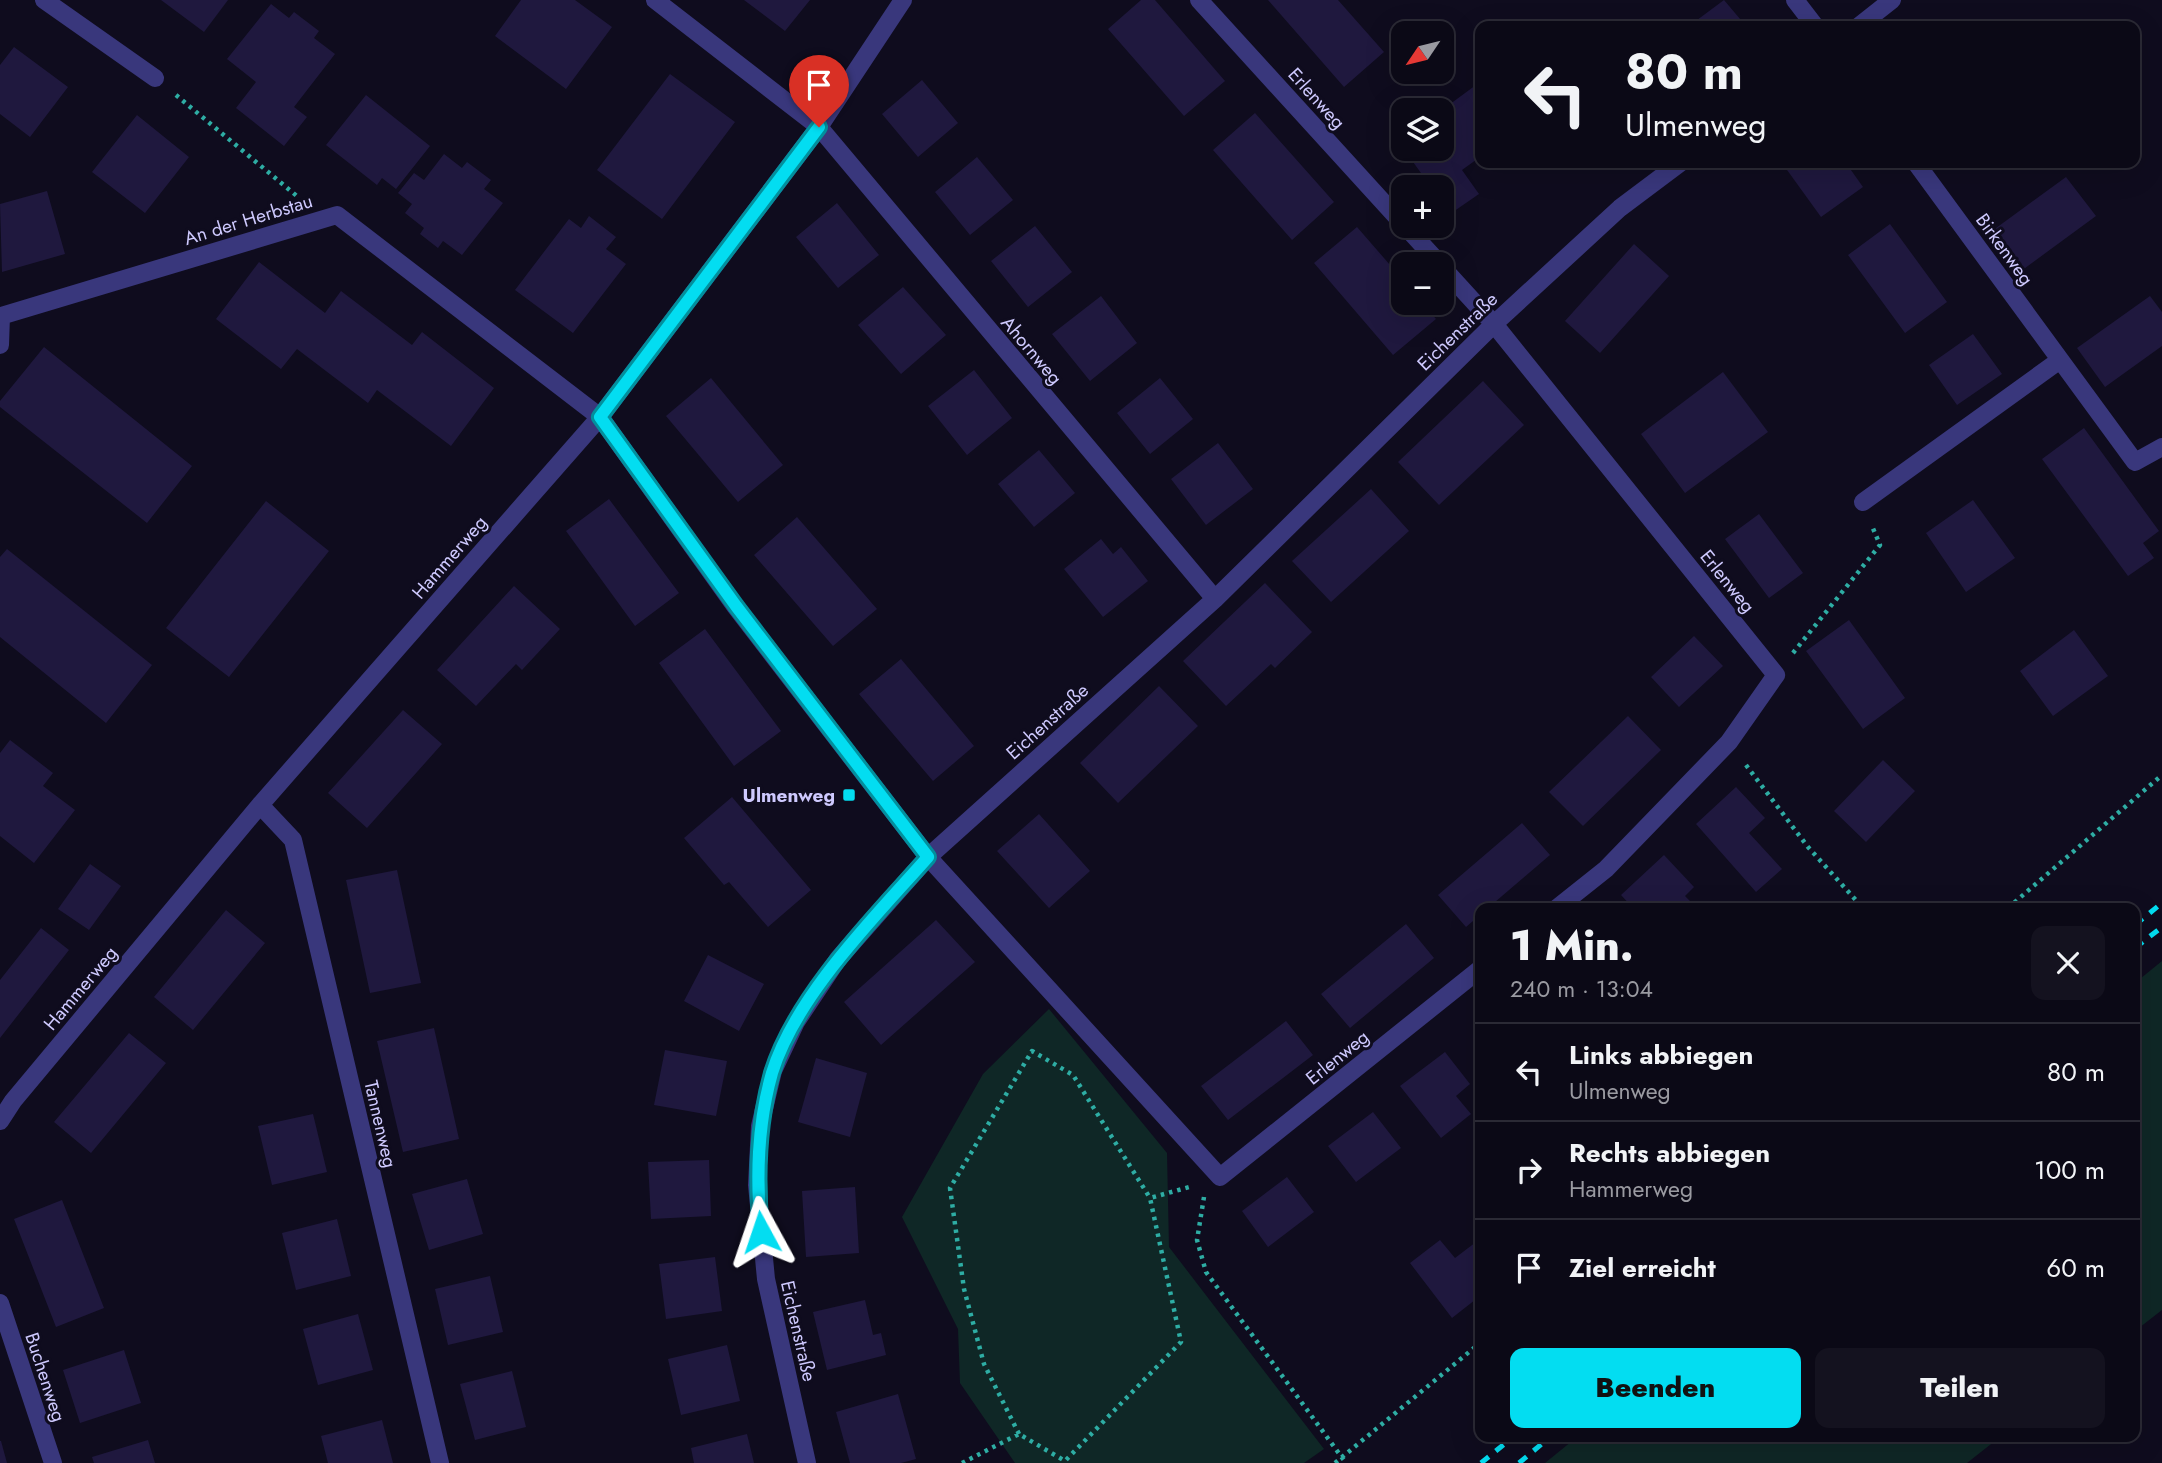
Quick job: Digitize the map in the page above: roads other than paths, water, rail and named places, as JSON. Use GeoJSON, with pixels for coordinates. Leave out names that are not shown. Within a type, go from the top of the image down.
{"type":"FeatureCollection","features":[{"type":"Feature","properties":{"kind":"street"},"geometry":{"type":"LineString","coordinates":[[44,0],[155,78]]}},
{"type":"Feature","properties":{"kind":"street","name":"Ahornweg"},"geometry":{"type":"LineString","coordinates":[[655,0],[819,127],[1215,599]]}},
{"type":"Feature","properties":{"kind":"street","name":"Hammerweg"},"geometry":{"type":"LineString","coordinates":[[0,1121],[6,1096],[600,417],[819,127],[903,0]]}},
{"type":"Feature","properties":{"kind":"street","name":"Erlenweg"},"geometry":{"type":"LineString","coordinates":[[1199,0],[1391,211]]}},
{"type":"Feature","properties":{"kind":"street"},"geometry":{"type":"LineString","coordinates":[[1795,0],[1811,21]]}},
{"type":"Feature","properties":{"kind":"street"},"geometry":{"type":"LineString","coordinates":[[1865,21],[1892,0]]}},
{"type":"Feature","properties":{"kind":"street","name":"Eichenstraße"},"geometry":{"type":"LineString","coordinates":[[807,1463],[766,1279],[757,1185],[760,1126],[773,1071],[796,1021],[838,959],[928,857],[1215,599],[1494,324],[1620,208],[1673,168]]}},
{"type":"Feature","properties":{"kind":"street","name":"Birkenweg"},"geometry":{"type":"LineString","coordinates":[[1920,168],[2135,462],[2162,447]]}},
{"type":"Feature","properties":{"kind":"street","name":"An der Herbstau"},"geometry":{"type":"LineString","coordinates":[[0,345],[1,315],[337,215],[600,417]]}},
{"type":"Feature","properties":{"kind":"street","name":"Erlenweg"},"geometry":{"type":"LineString","coordinates":[[1416,238],[1428,252]]}},
{"type":"Feature","properties":{"kind":"street","name":"Erlenweg"},"geometry":{"type":"LineString","coordinates":[[1454,280],[1494,324],[1776,674],[1729,741],[1606,869],[1563,903]]}},
{"type":"Feature","properties":{"kind":"street"},"geometry":{"type":"LineString","coordinates":[[1863,502],[2060,360]]}},
{"type":"Feature","properties":{"kind":"street"},"geometry":{"type":"LineString","coordinates":[[600,417],[736,606],[928,857]]}},
{"type":"Feature","properties":{"kind":"street","name":"Tannenweg"},"geometry":{"type":"LineString","coordinates":[[260,805],[293,840],[440,1463]]}},
{"type":"Feature","properties":{"kind":"street","name":"Erlenweg"},"geometry":{"type":"LineString","coordinates":[[928,857],[1220,1178],[1475,973]]}},
{"type":"Feature","properties":{"kind":"street","name":"Buchenweg"},"geometry":{"type":"LineString","coordinates":[[0,1303],[52,1463]]}},
{"type":"Feature","properties":{"kind":"railway"},"geometry":{"type":"LineString","coordinates":[[2140,921],[2162,903]]}},
{"type":"Feature","properties":{"kind":"railway"},"geometry":{"type":"LineString","coordinates":[[2140,944],[2162,927]]}},
{"type":"Feature","properties":{"kind":"railway"},"geometry":{"type":"LineString","coordinates":[[1481,1463],[1507,1442]]}},
{"type":"Feature","properties":{"kind":"railway"},"geometry":{"type":"LineString","coordinates":[[1519,1463],[1544,1442]]}},
{"type":"Feature","properties":{"kind":"place","name":"Ulmenweg"},"geometry":{"type":"Point","coordinates":[849,795]}}]}
